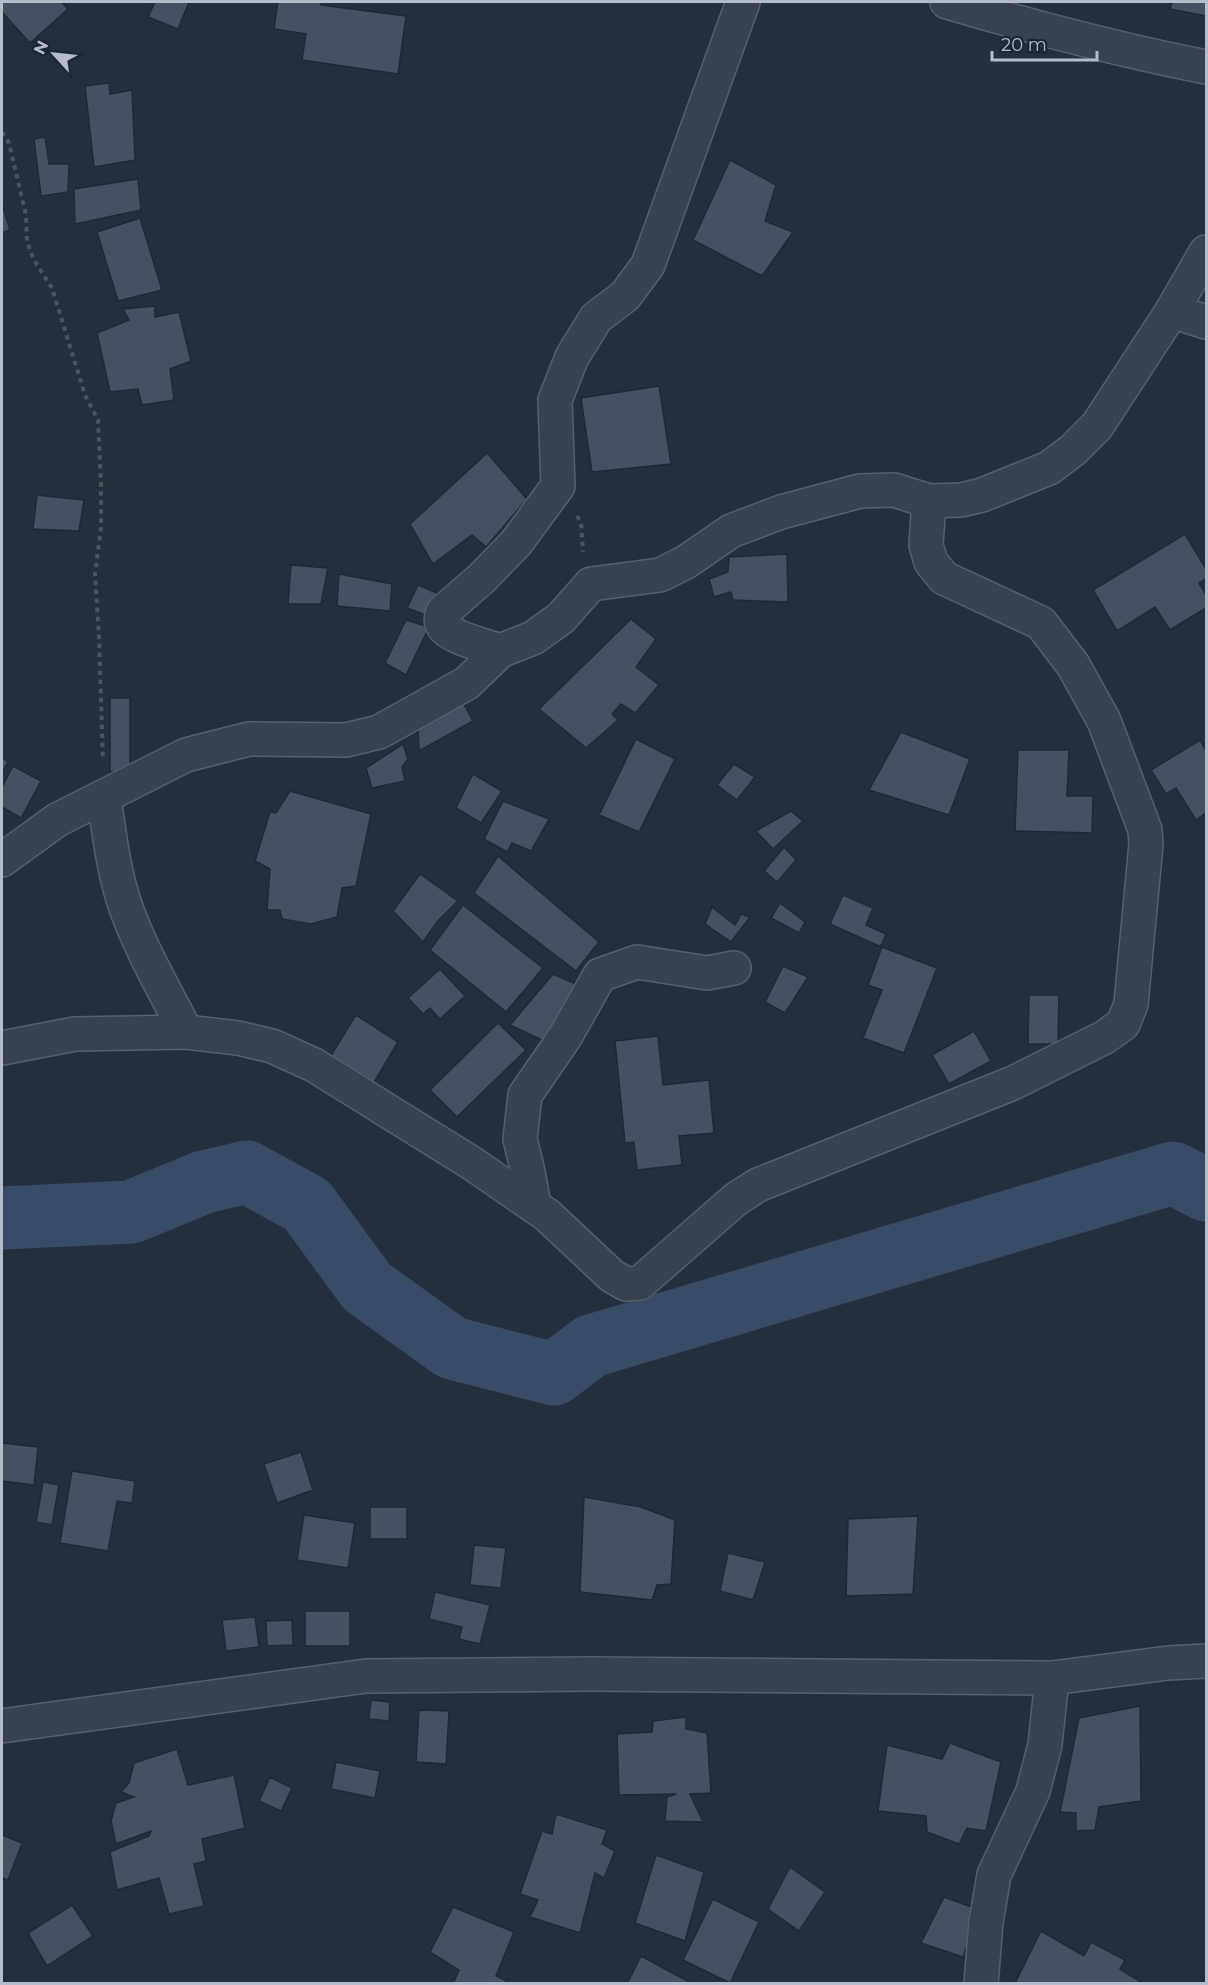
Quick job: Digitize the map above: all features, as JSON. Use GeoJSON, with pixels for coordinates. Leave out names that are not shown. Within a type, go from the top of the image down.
{"type":"FeatureCollection","features":[{"type":"Feature","properties":{"kind":"street"},"geometry":{"type":"LineString","coordinates":[[500,651],[450,633],[443,627],[441,619],[443,612],[482,578],[516,543],[558,486],[555,400],[572,357],[596,318],[625,296],[648,265],[743,2]]}},
{"type":"Feature","properties":{"kind":"street"},"geometry":{"type":"LineString","coordinates":[[947,2],[1036,28],[1206,67]]}},
{"type":"Feature","properties":{"kind":"street"},"geometry":{"type":"LineString","coordinates":[[2,860],[57,820],[186,755],[249,739],[346,740],[379,732],[467,683],[500,651],[533,638],[561,618],[591,584],[660,575],[686,562],[731,531],[781,512],[860,491],[894,490],[929,501],[961,500],[982,495],[1048,468],[1073,450],[1097,426],[1172,310],[1206,252]]}},
{"type":"Feature","properties":{"kind":"street"},"geometry":{"type":"LineString","coordinates":[[1172,310],[1206,322]]}},
{"type":"Feature","properties":{"kind":"street"},"geometry":{"type":"LineString","coordinates":[[2,1048],[75,1034],[186,1032],[238,1038],[272,1046],[314,1065],[473,1164],[547,1215],[612,1276],[626,1284],[640,1283],[736,1199],[758,1185],[1013,1083],[1105,1037],[1123,1024],[1131,1004],[1146,844],[1145,830],[1104,721],[1073,665],[1041,623],[944,578],[931,562],[926,545],[929,501]]}},
{"type":"Feature","properties":{"kind":"street"},"geometry":{"type":"LineString","coordinates":[[104,797],[113,857],[124,902],[144,949],[186,1032]]}},
{"type":"Feature","properties":{"kind":"street"},"geometry":{"type":"LineString","coordinates":[[534,1206],[520,1139],[525,1095],[565,1037],[600,975],[637,962],[707,973],[734,968]]}},
{"type":"Feature","properties":{"kind":"street"},"geometry":{"type":"LineString","coordinates":[[2,1726],[366,1676],[591,1674],[1052,1678],[1206,1660]]}},
{"type":"Feature","properties":{"kind":"street"},"geometry":{"type":"LineString","coordinates":[[981,1983],[986,1922],[994,1875],[1034,1791],[1045,1744],[1052,1678]]}},
{"type":"Feature","properties":{"kind":"path"},"geometry":{"type":"LineString","coordinates":[[2,132],[9,142],[26,215],[27,242],[34,260],[52,288],[85,395],[98,420],[101,528],[95,574],[104,797]]}},
{"type":"Feature","properties":{"kind":"path"},"geometry":{"type":"LineString","coordinates":[[558,486],[581,522],[583,564],[585,575],[591,584]]}},
{"type":"Feature","properties":{"kind":"building"},"geometry":{"type":"Polygon","coordinates":[[[2,2],[61,2],[68,9],[30,43],[2,12],[2,2]]]}},
{"type":"Feature","properties":{"kind":"building"},"geometry":{"type":"Polygon","coordinates":[[[155,2],[189,2],[178,29],[148,17],[155,2]]]}},
{"type":"Feature","properties":{"kind":"building"},"geometry":{"type":"Polygon","coordinates":[[[278,2],[321,2],[321,5],[406,16],[398,74],[302,60],[306,34],[274,29],[278,2]]]}},
{"type":"Feature","properties":{"kind":"building"},"geometry":{"type":"Polygon","coordinates":[[[1172,2],[1206,2],[1206,16],[1170,9],[1172,2]]]}},
{"type":"Feature","properties":{"kind":"building"},"geometry":{"type":"Polygon","coordinates":[[[109,83],[110,94],[132,90],[135,160],[94,167],[85,86],[109,83]]]}},
{"type":"Feature","properties":{"kind":"building"},"geometry":{"type":"Polygon","coordinates":[[[45,137],[49,164],[69,164],[68,192],[41,196],[34,139],[45,137]]]}},
{"type":"Feature","properties":{"kind":"building"},"geometry":{"type":"Polygon","coordinates":[[[730,160],[776,185],[765,221],[793,232],[762,276],[693,240],[730,160]]]}},
{"type":"Feature","properties":{"kind":"building"},"geometry":{"type":"Polygon","coordinates":[[[138,179],[141,210],[75,224],[74,189],[138,179]]]}},
{"type":"Feature","properties":{"kind":"building"},"geometry":{"type":"Polygon","coordinates":[[[2,204],[10,230],[2,233],[2,204]]]}},
{"type":"Feature","properties":{"kind":"building"},"geometry":{"type":"Polygon","coordinates":[[[140,218],[162,290],[118,301],[97,232],[140,218]]]}},
{"type":"Feature","properties":{"kind":"building"},"geometry":{"type":"Polygon","coordinates":[[[155,306],[155,317],[179,312],[191,361],[170,369],[174,400],[142,405],[138,389],[110,392],[97,333],[129,320],[123,309],[155,306]]]}},
{"type":"Feature","properties":{"kind":"building"},"geometry":{"type":"Polygon","coordinates":[[[659,386],[671,464],[592,472],[581,398],[659,386]]]}},
{"type":"Feature","properties":{"kind":"building"},"geometry":{"type":"Polygon","coordinates":[[[487,453],[527,499],[486,547],[472,535],[433,564],[410,524],[487,453]]]}},
{"type":"Feature","properties":{"kind":"building"},"geometry":{"type":"Polygon","coordinates":[[[37,495],[84,500],[79,531],[33,529],[37,495]]]}},
{"type":"Feature","properties":{"kind":"building"},"geometry":{"type":"Polygon","coordinates":[[[1185,534],[1206,569],[1206,579],[1199,583],[1206,595],[1206,608],[1170,630],[1155,607],[1117,631],[1093,590],[1185,534]]]}},
{"type":"Feature","properties":{"kind":"building"},"geometry":{"type":"Polygon","coordinates":[[[787,554],[788,602],[733,600],[731,592],[714,597],[709,579],[728,572],[729,557],[787,554]]]}},
{"type":"Feature","properties":{"kind":"building"},"geometry":{"type":"Polygon","coordinates":[[[291,565],[328,568],[321,604],[288,604],[291,565]]]}},
{"type":"Feature","properties":{"kind":"building"},"geometry":{"type":"Polygon","coordinates":[[[339,574],[392,584],[390,611],[337,606],[339,574]]]}},
{"type":"Feature","properties":{"kind":"building"},"geometry":{"type":"Polygon","coordinates":[[[418,585],[442,595],[431,617],[407,608],[418,585]]]}},
{"type":"Feature","properties":{"kind":"building"},"geometry":{"type":"Polygon","coordinates":[[[631,619],[656,639],[636,667],[659,685],[635,713],[621,704],[612,714],[618,720],[586,748],[539,709],[631,619]]]}},
{"type":"Feature","properties":{"kind":"building"},"geometry":{"type":"Polygon","coordinates":[[[406,620],[429,627],[406,675],[385,663],[406,620]]]}},
{"type":"Feature","properties":{"kind":"building"},"geometry":{"type":"Polygon","coordinates":[[[110,698],[130,698],[130,772],[110,772],[110,698]]]}},
{"type":"Feature","properties":{"kind":"building"},"geometry":{"type":"Polygon","coordinates":[[[461,699],[473,721],[419,751],[418,727],[461,699]]]}},
{"type":"Feature","properties":{"kind":"building"},"geometry":{"type":"Polygon","coordinates":[[[901,732],[970,759],[949,815],[869,790],[901,732]]]}},
{"type":"Feature","properties":{"kind":"building"},"geometry":{"type":"Polygon","coordinates":[[[636,739],[675,759],[639,832],[599,815],[636,739]]]}},
{"type":"Feature","properties":{"kind":"building"},"geometry":{"type":"Polygon","coordinates":[[[1200,740],[1206,751],[1206,813],[1196,820],[1176,788],[1166,794],[1151,770],[1200,740]]]}},
{"type":"Feature","properties":{"kind":"building"},"geometry":{"type":"Polygon","coordinates":[[[403,744],[408,759],[402,767],[405,781],[372,788],[366,768],[403,744]]]}},
{"type":"Feature","properties":{"kind":"building"},"geometry":{"type":"Polygon","coordinates":[[[1018,750],[1069,750],[1067,796],[1093,796],[1092,833],[1015,831],[1018,750]]]}},
{"type":"Feature","properties":{"kind":"building"},"geometry":{"type":"Polygon","coordinates":[[[2,757],[8,762],[2,772],[2,757]]]}},
{"type":"Feature","properties":{"kind":"building"},"geometry":{"type":"Polygon","coordinates":[[[734,764],[755,777],[737,800],[717,785],[734,764]]]}},
{"type":"Feature","properties":{"kind":"building"},"geometry":{"type":"Polygon","coordinates":[[[13,766],[41,781],[21,818],[2,807],[2,787],[13,766]]]}},
{"type":"Feature","properties":{"kind":"building"},"geometry":{"type":"Polygon","coordinates":[[[473,774],[502,791],[481,823],[456,808],[473,774]]]}},
{"type":"Feature","properties":{"kind":"building"},"geometry":{"type":"Polygon","coordinates":[[[290,791],[371,814],[356,886],[342,888],[337,917],[311,924],[282,919],[280,910],[267,910],[270,869],[255,861],[270,812],[276,813],[290,791]]]}},
{"type":"Feature","properties":{"kind":"building"},"geometry":{"type":"Polygon","coordinates":[[[503,801],[549,819],[531,851],[512,843],[507,852],[484,839],[503,801]]]}},
{"type":"Feature","properties":{"kind":"building"},"geometry":{"type":"Polygon","coordinates":[[[791,811],[803,821],[773,849],[756,831],[791,811]]]}},
{"type":"Feature","properties":{"kind":"building"},"geometry":{"type":"Polygon","coordinates":[[[784,847],[796,860],[777,882],[764,871],[784,847]]]}},
{"type":"Feature","properties":{"kind":"building"},"geometry":{"type":"Polygon","coordinates":[[[498,856],[599,942],[576,971],[474,893],[498,856]]]}},
{"type":"Feature","properties":{"kind":"building"},"geometry":{"type":"Polygon","coordinates":[[[420,874],[458,901],[437,922],[423,942],[393,911],[420,874]]]}},
{"type":"Feature","properties":{"kind":"building"},"geometry":{"type":"Polygon","coordinates":[[[843,895],[873,908],[866,925],[886,934],[882,944],[879,946],[830,924],[843,895]]]}},
{"type":"Feature","properties":{"kind":"building"},"geometry":{"type":"Polygon","coordinates":[[[780,903],[805,922],[799,933],[771,918],[780,903]]]}},
{"type":"Feature","properties":{"kind":"building"},"geometry":{"type":"Polygon","coordinates":[[[463,905],[543,968],[506,1012],[430,950],[463,905]]]}},
{"type":"Feature","properties":{"kind":"building"},"geometry":{"type":"Polygon","coordinates":[[[712,907],[735,925],[741,914],[750,917],[731,942],[705,924],[712,907]]]}},
{"type":"Feature","properties":{"kind":"building"},"geometry":{"type":"Polygon","coordinates":[[[882,947],[937,968],[904,1053],[863,1038],[882,990],[868,985],[882,947]]]}},
{"type":"Feature","properties":{"kind":"building"},"geometry":{"type":"Polygon","coordinates":[[[783,966],[808,977],[785,1013],[765,1002],[783,966]]]}},
{"type":"Feature","properties":{"kind":"building"},"geometry":{"type":"Polygon","coordinates":[[[440,969],[465,996],[440,1019],[430,1008],[423,1014],[408,998],[440,969]]]}},
{"type":"Feature","properties":{"kind":"building"},"geometry":{"type":"Polygon","coordinates":[[[553,974],[585,988],[546,1042],[510,1025],[553,974]]]}},
{"type":"Feature","properties":{"kind":"building"},"geometry":{"type":"Polygon","coordinates":[[[1029,995],[1059,995],[1058,1044],[1028,1044],[1029,995]]]}},
{"type":"Feature","properties":{"kind":"building"},"geometry":{"type":"Polygon","coordinates":[[[356,1015],[398,1042],[373,1084],[330,1057],[356,1015]]]}},
{"type":"Feature","properties":{"kind":"building"},"geometry":{"type":"Polygon","coordinates":[[[498,1023],[526,1050],[457,1117],[430,1090],[498,1023]]]}},
{"type":"Feature","properties":{"kind":"building"},"geometry":{"type":"Polygon","coordinates":[[[974,1031],[991,1061],[949,1084],[932,1055],[974,1031]]]}},
{"type":"Feature","properties":{"kind":"building"},"geometry":{"type":"Polygon","coordinates":[[[658,1036],[663,1085],[709,1080],[714,1133],[679,1136],[682,1165],[637,1170],[634,1142],[625,1143],[615,1041],[658,1036]]]}},
{"type":"Feature","properties":{"kind":"building"},"geometry":{"type":"Polygon","coordinates":[[[2,1443],[38,1447],[34,1485],[2,1481],[2,1443]]]}},
{"type":"Feature","properties":{"kind":"building"},"geometry":{"type":"Polygon","coordinates":[[[301,1452],[313,1490],[277,1503],[264,1464],[301,1452]]]}},
{"type":"Feature","properties":{"kind":"building"},"geometry":{"type":"Polygon","coordinates":[[[72,1471],[135,1481],[132,1503],[117,1501],[108,1551],[60,1543],[72,1471]]]}},
{"type":"Feature","properties":{"kind":"building"},"geometry":{"type":"Polygon","coordinates":[[[43,1482],[59,1485],[52,1525],[36,1522],[43,1482]]]}},
{"type":"Feature","properties":{"kind":"building"},"geometry":{"type":"Polygon","coordinates":[[[584,1497],[641,1507],[675,1520],[671,1584],[657,1585],[652,1600],[580,1592],[584,1497]]]}},
{"type":"Feature","properties":{"kind":"building"},"geometry":{"type":"Polygon","coordinates":[[[370,1507],[407,1507],[407,1539],[370,1539],[370,1507]]]}},
{"type":"Feature","properties":{"kind":"building"},"geometry":{"type":"Polygon","coordinates":[[[304,1515],[355,1523],[348,1568],[297,1560],[304,1515]]]}},
{"type":"Feature","properties":{"kind":"building"},"geometry":{"type":"Polygon","coordinates":[[[918,1516],[913,1594],[846,1596],[848,1519],[918,1516]]]}},
{"type":"Feature","properties":{"kind":"building"},"geometry":{"type":"Polygon","coordinates":[[[474,1545],[506,1548],[501,1588],[470,1585],[474,1545]]]}},
{"type":"Feature","properties":{"kind":"building"},"geometry":{"type":"Polygon","coordinates":[[[728,1553],[765,1562],[753,1600],[720,1591],[728,1553]]]}},
{"type":"Feature","properties":{"kind":"building"},"geometry":{"type":"Polygon","coordinates":[[[435,1592],[490,1605],[480,1644],[459,1639],[462,1627],[429,1619],[435,1592]]]}},
{"type":"Feature","properties":{"kind":"building"},"geometry":{"type":"Polygon","coordinates":[[[305,1611],[350,1611],[350,1646],[305,1646],[305,1611]]]}},
{"type":"Feature","properties":{"kind":"building"},"geometry":{"type":"Polygon","coordinates":[[[255,1617],[259,1647],[226,1651],[222,1620],[255,1617]]]}},
{"type":"Feature","properties":{"kind":"building"},"geometry":{"type":"Polygon","coordinates":[[[292,1620],[293,1645],[267,1646],[266,1621],[292,1620]]]}},
{"type":"Feature","properties":{"kind":"building"},"geometry":{"type":"Polygon","coordinates":[[[371,1700],[390,1702],[389,1721],[369,1719],[371,1700]]]}},
{"type":"Feature","properties":{"kind":"building"},"geometry":{"type":"Polygon","coordinates":[[[1140,1706],[1141,1801],[1099,1807],[1095,1830],[1076,1831],[1076,1813],[1060,1812],[1079,1718],[1140,1706]]]}},
{"type":"Feature","properties":{"kind":"building"},"geometry":{"type":"Polygon","coordinates":[[[419,1710],[449,1711],[446,1764],[416,1762],[419,1710]]]}},
{"type":"Feature","properties":{"kind":"building"},"geometry":{"type":"Polygon","coordinates":[[[686,1717],[686,1729],[707,1733],[711,1793],[690,1794],[703,1822],[665,1821],[667,1797],[676,1794],[619,1795],[617,1734],[652,1732],[653,1721],[686,1717]]]}},
{"type":"Feature","properties":{"kind":"building"},"geometry":{"type":"Polygon","coordinates":[[[950,1743],[1001,1762],[986,1831],[967,1828],[959,1844],[927,1832],[926,1816],[878,1811],[887,1745],[942,1759],[950,1743]]]}},
{"type":"Feature","properties":{"kind":"building"},"geometry":{"type":"Polygon","coordinates":[[[177,1749],[188,1785],[234,1775],[245,1828],[202,1839],[206,1861],[194,1864],[204,1906],[169,1914],[159,1878],[117,1890],[110,1852],[149,1836],[151,1831],[116,1844],[111,1821],[116,1803],[134,1797],[121,1792],[129,1783],[134,1763],[177,1749]]]}},
{"type":"Feature","properties":{"kind":"building"},"geometry":{"type":"Polygon","coordinates":[[[336,1762],[380,1771],[375,1798],[331,1789],[336,1762]]]}},
{"type":"Feature","properties":{"kind":"building"},"geometry":{"type":"Polygon","coordinates":[[[270,1777],[292,1788],[281,1811],[259,1801],[270,1777]]]}},
{"type":"Feature","properties":{"kind":"building"},"geometry":{"type":"Polygon","coordinates":[[[556,1814],[607,1830],[602,1844],[615,1851],[604,1878],[595,1873],[580,1933],[530,1917],[538,1900],[520,1894],[542,1831],[552,1834],[556,1814]]]}},
{"type":"Feature","properties":{"kind":"building"},"geometry":{"type":"Polygon","coordinates":[[[2,1835],[22,1843],[8,1880],[2,1878],[2,1835]]]}},
{"type":"Feature","properties":{"kind":"building"},"geometry":{"type":"Polygon","coordinates":[[[656,1855],[704,1872],[685,1941],[635,1923],[656,1855]]]}},
{"type":"Feature","properties":{"kind":"building"},"geometry":{"type":"Polygon","coordinates":[[[790,1867],[825,1892],[799,1931],[768,1909],[790,1867]]]}},
{"type":"Feature","properties":{"kind":"building"},"geometry":{"type":"Polygon","coordinates":[[[944,1897],[980,1910],[963,1957],[921,1943],[944,1897]]]}},
{"type":"Feature","properties":{"kind":"building"},"geometry":{"type":"Polygon","coordinates":[[[713,1899],[759,1922],[730,1983],[683,1960],[713,1899]]]}},
{"type":"Feature","properties":{"kind":"building"},"geometry":{"type":"Polygon","coordinates":[[[72,1905],[93,1936],[47,1966],[28,1933],[72,1905]]]}},
{"type":"Feature","properties":{"kind":"building"},"geometry":{"type":"Polygon","coordinates":[[[453,1907],[514,1932],[496,1976],[512,1984],[453,1984],[459,1970],[430,1952],[453,1907]]]}},
{"type":"Feature","properties":{"kind":"building"},"geometry":{"type":"Polygon","coordinates":[[[1041,1931],[1084,1956],[1091,1942],[1125,1960],[1120,1969],[1144,1984],[1015,1983],[1041,1931]]]}},
{"type":"Feature","properties":{"kind":"building"},"geometry":{"type":"Polygon","coordinates":[[[641,1956],[693,1984],[627,1984],[641,1956]]]}},
{"type":"Feature","properties":{"kind":"waterway"},"geometry":{"type":"LineString","coordinates":[[2,1218],[131,1212],[204,1182],[247,1172],[307,1205],[367,1287],[452,1348],[554,1374],[591,1346],[1173,1173],[1206,1190]]}}]}
